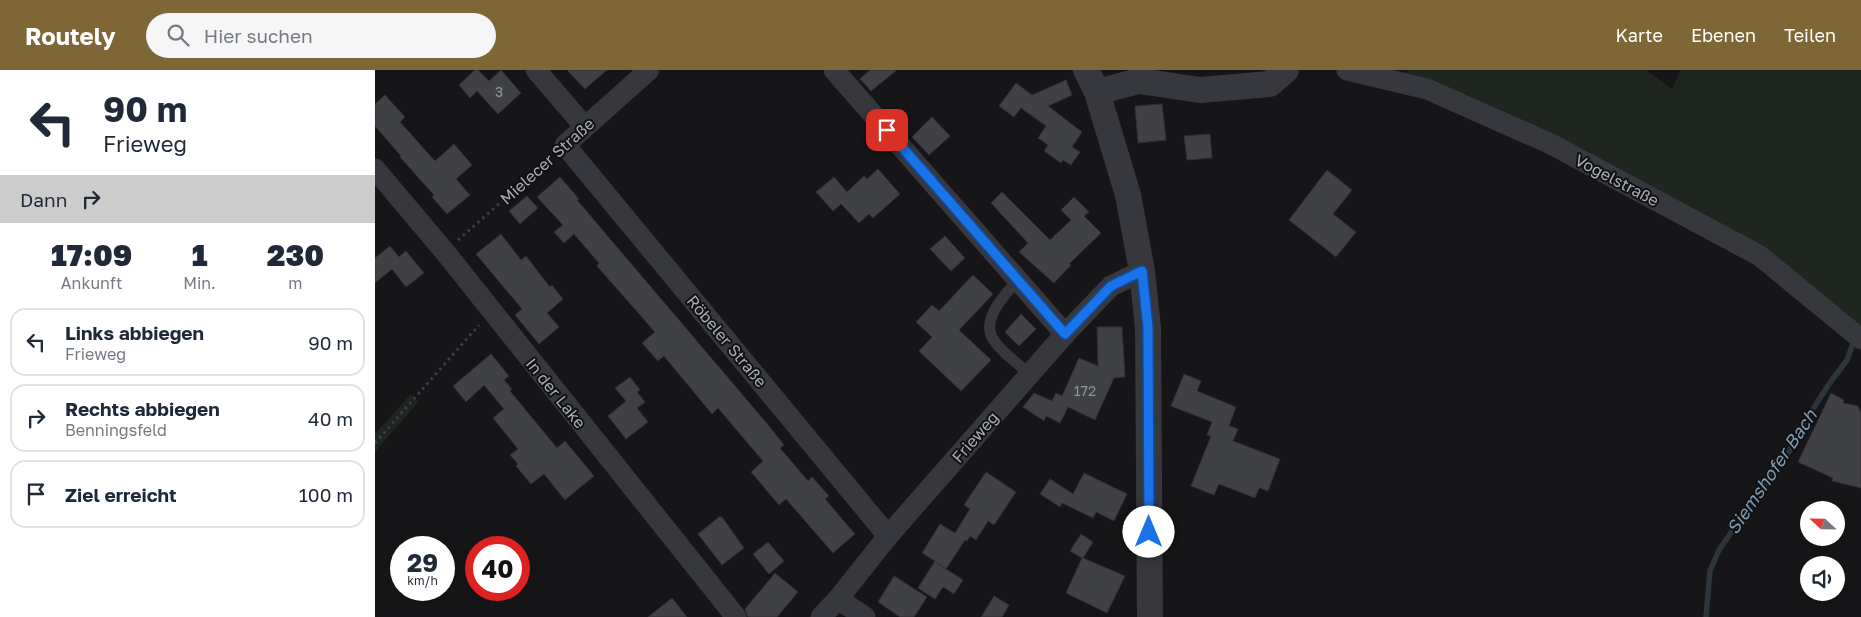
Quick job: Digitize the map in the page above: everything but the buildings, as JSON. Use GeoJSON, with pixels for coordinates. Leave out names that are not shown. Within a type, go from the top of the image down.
{"type":"FeatureCollection","features":[{"type":"Feature","properties":{"kind":"street"},"geometry":{"type":"LineString","coordinates":[[536,70],[585,127]]}},
{"type":"Feature","properties":{"kind":"street","name":"Mielecer Straße"},"geometry":{"type":"LineString","coordinates":[[565,145],[649,70]]}},
{"type":"Feature","properties":{"kind":"street"},"geometry":{"type":"LineString","coordinates":[[835,70],[1065,334]]}},
{"type":"Feature","properties":{"kind":"street"},"geometry":{"type":"LineString","coordinates":[[1150,617],[1148,328],[1142,271],[1128,195],[1091,81],[1139,81],[1200,90],[1270,84],[1286,70]]}},
{"type":"Feature","properties":{"kind":"street","name":"Vogelstraße"},"geometry":{"type":"LineString","coordinates":[[1362,71],[1424,79],[1551,144],[1760,256],[1859,336]]}},
{"type":"Feature","properties":{"kind":"street","name":"Röbeler Straße"},"geometry":{"type":"LineString","coordinates":[[565,145],[889,536]]}},
{"type":"Feature","properties":{"kind":"street","name":"In der Lake"},"geometry":{"type":"LineString","coordinates":[[375,169],[445,252],[736,617]]}},
{"type":"Feature","properties":{"kind":"street","name":"Frieweg"},"geometry":{"type":"LineString","coordinates":[[821,617],[1065,334],[1111,286],[1142,271]]}},
{"type":"Feature","properties":{"kind":"street"},"geometry":{"type":"LineString","coordinates":[[838,599],[865,617]]}},
{"type":"Feature","properties":{"kind":"lane"},"geometry":{"type":"LineString","coordinates":[[1018,280],[1001,298],[991,319],[990,333],[996,343],[1029,374]]}},
{"type":"Feature","properties":{"kind":"path","name":"Mielecer Straße"},"geometry":{"type":"LineString","coordinates":[[445,252],[565,145]]}},
{"type":"Feature","properties":{"kind":"path"},"geometry":{"type":"LineString","coordinates":[[375,442],[491,312]]}},
{"type":"Feature","properties":{"kind":"shaded area"},"geometry":{"type":"Polygon","coordinates":[[[1408,70],[1646,70],[1672,89],[1681,70],[1861,70],[1861,335],[1758,261],[1551,149],[1396,84],[1408,70]]]}},
{"type":"Feature","properties":{"kind":"shaded area"},"geometry":{"type":"Polygon","coordinates":[[[411,394],[418,402],[375,452],[375,434],[411,394]]]}},
{"type":"Feature","properties":{"kind":"waterway","name":"Siemshofer Bach"},"geometry":{"type":"LineString","coordinates":[[1706,617],[1710,571],[1719,550],[1786,457],[1804,423],[1847,360],[1856,341]]}},
{"type":"Feature","properties":{"kind":"route"},"geometry":{"type":"LineString","coordinates":[[887,130],[1065,334],[1111,286],[1142,271],[1148,328],[1149,532]]}}]}
